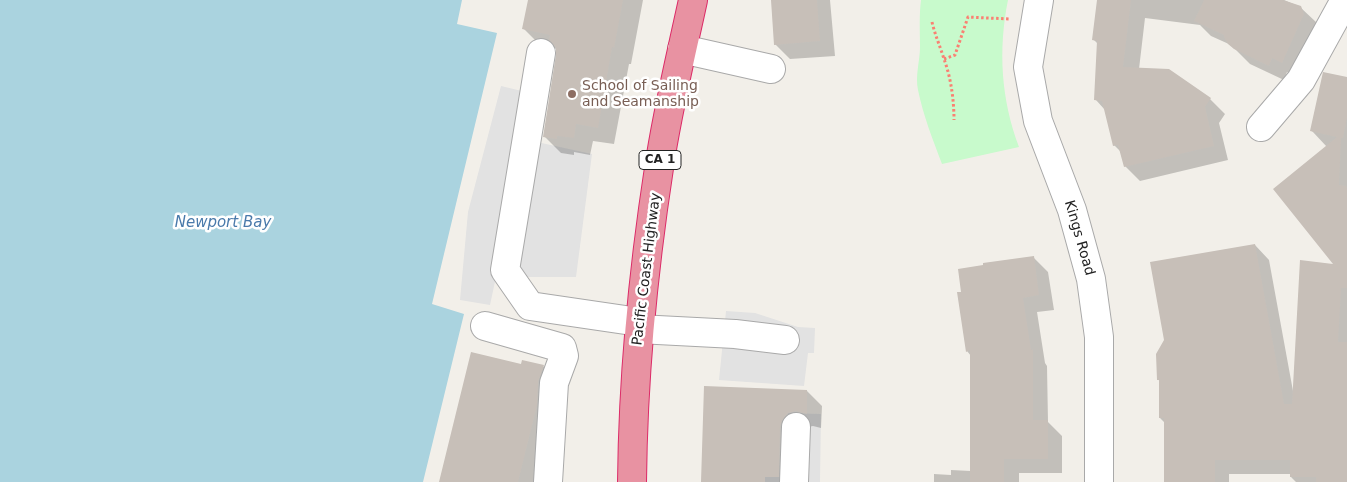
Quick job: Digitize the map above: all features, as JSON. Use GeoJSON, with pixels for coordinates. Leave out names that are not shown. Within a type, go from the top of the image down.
{"type":"FeatureCollection","features":[{"type":"Feature","properties":{"kind":"highway","name":"Pacific Coast Highway"},"geometry":{"type":"LineString","coordinates":[[632,482],[633,408],[639,326],[659,167],[693,0]]}},
{"type":"Feature","properties":{"kind":"street"},"geometry":{"type":"LineString","coordinates":[[1261,127],[1302,80],[1345,0]]}},
{"type":"Feature","properties":{"kind":"street","name":"Kings Road"},"geometry":{"type":"LineString","coordinates":[[1037,10],[1028,67],[1038,121],[1072,210],[1091,279],[1099,336],[1099,482]]}},
{"type":"Feature","properties":{"kind":"street"},"geometry":{"type":"LineString","coordinates":[[682,49],[771,69]]}},
{"type":"Feature","properties":{"kind":"street"},"geometry":{"type":"LineString","coordinates":[[541,54],[505,270],[530,306],[639,326],[785,340]]}},
{"type":"Feature","properties":{"kind":"street"},"geometry":{"type":"LineString","coordinates":[[485,326],[562,348],[564,356],[554,383],[548,482]]}},
{"type":"Feature","properties":{"kind":"street"},"geometry":{"type":"LineString","coordinates":[[794,482],[796,426]]}},
{"type":"Feature","properties":{"kind":"path"},"geometry":{"type":"LineString","coordinates":[[944,59],[955,55],[968,17],[1037,10]]}},
{"type":"Feature","properties":{"kind":"path"},"geometry":{"type":"LineString","coordinates":[[932,22],[950,82],[954,120]]}},
{"type":"Feature","properties":{"kind":"green space"},"geometry":{"type":"Polygon","coordinates":[[[921,0],[1008,0],[1003,37],[1003,74],[1008,111],[1019,147],[942,164],[925,118],[917,84],[921,0]]]}},
{"type":"Feature","properties":{"kind":"shaded area"},"geometry":{"type":"Polygon","coordinates":[[[501,86],[526,92],[514,137],[592,154],[576,277],[496,277],[490,305],[460,300],[468,212],[501,86]]]}},
{"type":"Feature","properties":{"kind":"shaded area"},"geometry":{"type":"Polygon","coordinates":[[[726,311],[755,313],[798,327],[815,328],[814,353],[808,353],[804,386],[719,380],[726,311]]]}},
{"type":"Feature","properties":{"kind":"shaded area"},"geometry":{"type":"Polygon","coordinates":[[[788,413],[821,414],[820,482],[765,482],[765,477],[786,477],[788,413]]]}},
{"type":"Feature","properties":{"kind":"water","name":"Newport Bay"},"geometry":{"type":"Polygon","coordinates":[[[0,0],[462,0],[457,24],[497,33],[432,304],[464,314],[423,482],[0,482],[0,0]]]}},
{"type":"Feature","properties":{"kind":"building"},"geometry":{"type":"Polygon","coordinates":[[[528,0],[623,0],[614,48],[612,47],[598,128],[576,124],[574,138],[557,136],[557,139],[543,137],[556,48],[549,40],[550,35],[522,29],[528,0]]]}},
{"type":"Feature","properties":{"kind":"building"},"geometry":{"type":"Polygon","coordinates":[[[771,0],[817,0],[820,41],[774,45],[771,0]]]}},
{"type":"Feature","properties":{"kind":"building"},"geometry":{"type":"Polygon","coordinates":[[[1097,0],[1131,0],[1123,67],[1169,69],[1211,98],[1205,107],[1214,146],[1124,167],[1118,145],[1113,146],[1102,101],[1094,100],[1097,41],[1092,40],[1097,0]]]}},
{"type":"Feature","properties":{"kind":"building"},"geometry":{"type":"Polygon","coordinates":[[[1204,0],[1283,0],[1301,6],[1304,14],[1282,63],[1272,58],[1269,66],[1234,49],[1228,44],[1224,35],[1194,21],[1204,0]]]}},
{"type":"Feature","properties":{"kind":"building"},"geometry":{"type":"Polygon","coordinates":[[[1323,72],[1347,77],[1347,117],[1343,138],[1341,138],[1339,185],[1346,186],[1347,189],[1347,288],[1341,288],[1338,342],[1347,342],[1347,482],[1316,482],[1316,477],[1290,477],[1290,460],[1215,460],[1215,482],[1164,482],[1164,418],[1159,418],[1159,380],[1157,380],[1156,354],[1164,340],[1150,262],[1255,244],[1284,404],[1292,404],[1300,260],[1333,264],[1273,189],[1337,137],[1310,131],[1323,72]]]}},
{"type":"Feature","properties":{"kind":"building"},"geometry":{"type":"Polygon","coordinates":[[[1034,256],[1039,295],[1023,298],[1031,350],[1033,349],[1033,420],[1048,420],[1048,459],[1004,459],[1004,482],[970,482],[970,350],[966,352],[957,292],[961,292],[958,269],[983,265],[983,263],[1034,256]]]}},
{"type":"Feature","properties":{"kind":"building"},"geometry":{"type":"Polygon","coordinates":[[[471,352],[521,364],[522,360],[544,365],[538,382],[537,405],[518,482],[439,482],[471,352]]]}},
{"type":"Feature","properties":{"kind":"building"},"geometry":{"type":"Polygon","coordinates":[[[704,386],[807,390],[807,414],[796,411],[788,413],[780,426],[779,477],[765,477],[765,482],[701,482],[704,386]]]}},
{"type":"Feature","properties":{"kind":"place","name":"School of Sailing and Seamanship"},"geometry":{"type":"Point","coordinates":[572,94]}}]}
